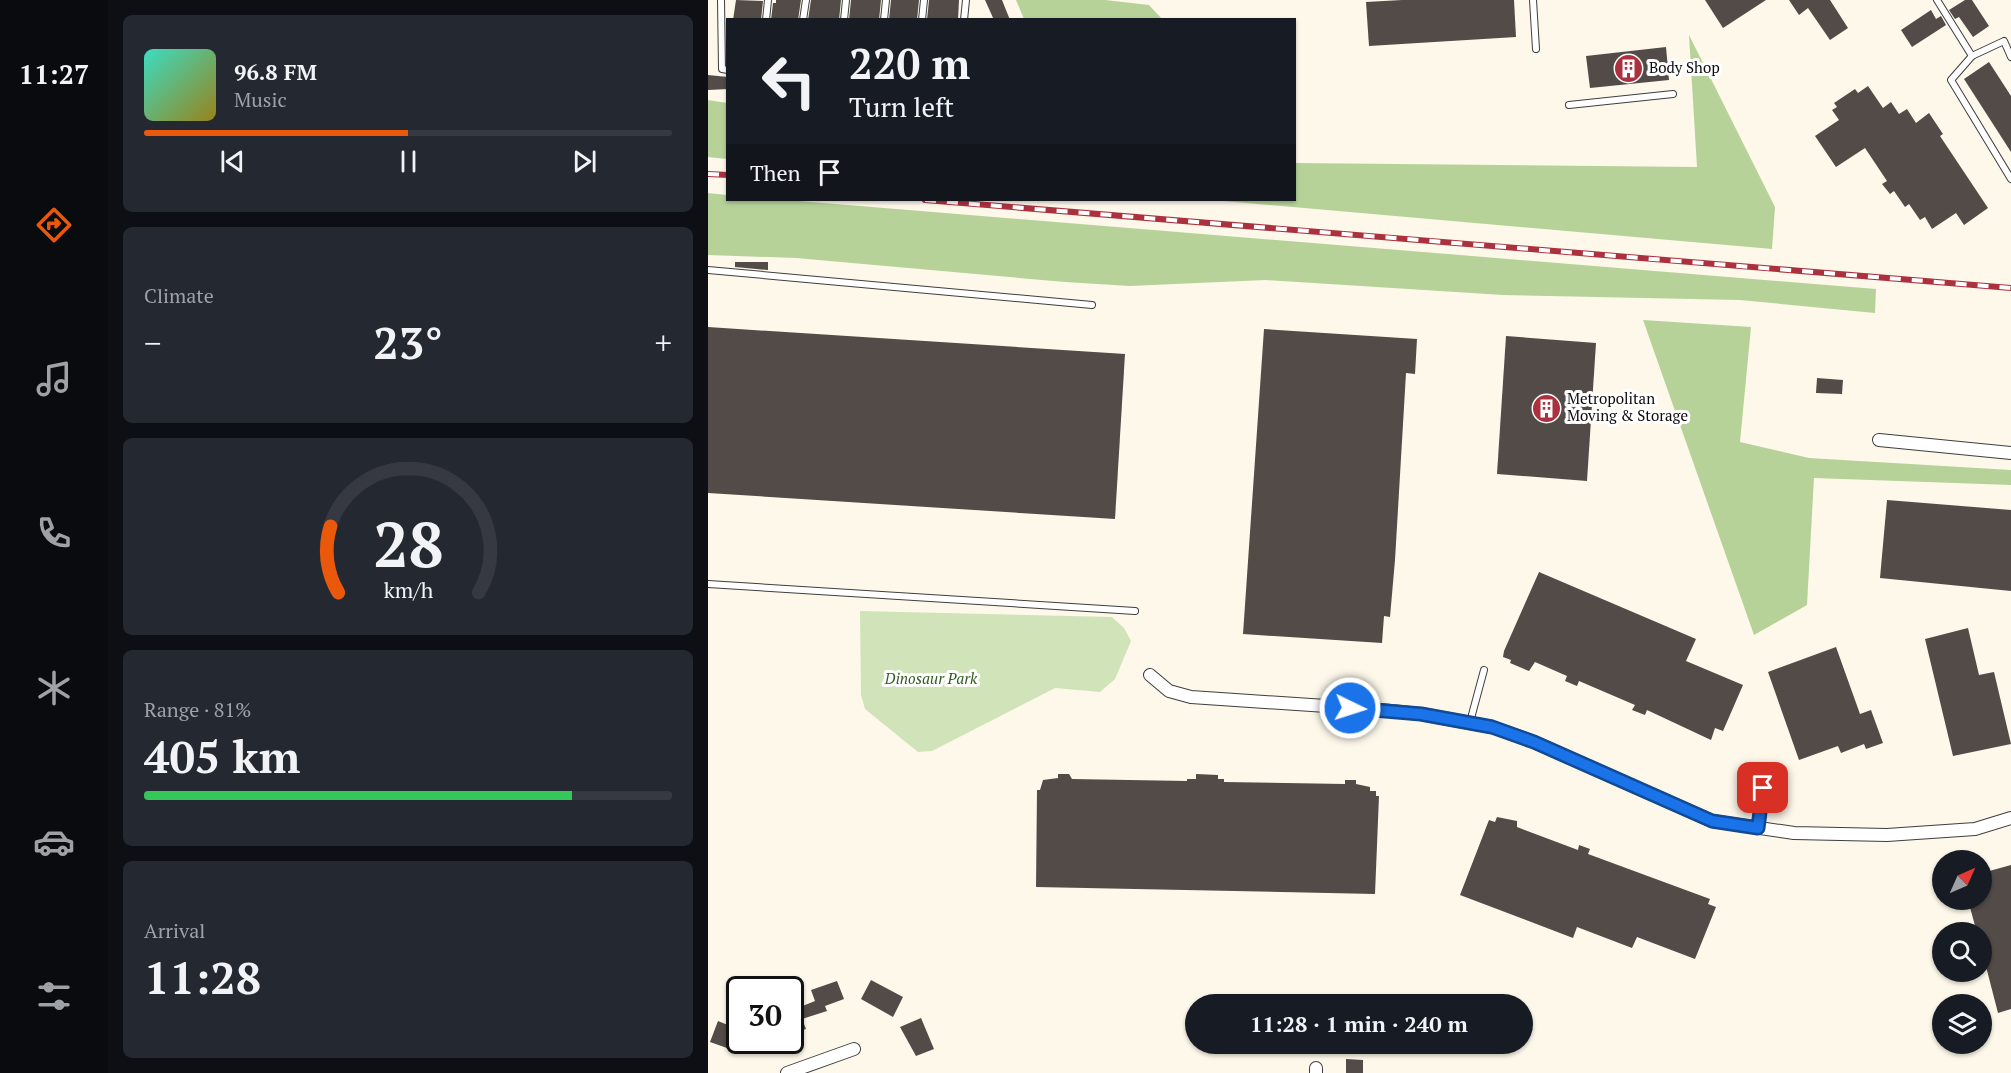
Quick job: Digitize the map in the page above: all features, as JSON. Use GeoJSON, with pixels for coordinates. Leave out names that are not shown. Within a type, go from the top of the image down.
{"type":"FeatureCollection","features":[{"type":"Feature","properties":{"kind":"street"},"geometry":{"type":"LineString","coordinates":[[1879,440],[2011,453]]}},
{"type":"Feature","properties":{"kind":"street"},"geometry":{"type":"LineString","coordinates":[[1150,675],[1169,691],[1191,697],[1371,709],[1470,722],[1534,742],[1712,821],[1794,833],[1887,835],[1975,829],[2011,818]]}},
{"type":"Feature","properties":{"kind":"street"},"geometry":{"type":"LineString","coordinates":[[787,1073],[854,1049]]}},
{"type":"Feature","properties":{"kind":"lane"},"geometry":{"type":"LineString","coordinates":[[721,0],[722,69],[726,70]]}},
{"type":"Feature","properties":{"kind":"lane"},"geometry":{"type":"LineString","coordinates":[[766,18],[768,0]]}},
{"type":"Feature","properties":{"kind":"lane"},"geometry":{"type":"LineString","coordinates":[[803,18],[806,0]]}},
{"type":"Feature","properties":{"kind":"lane"},"geometry":{"type":"LineString","coordinates":[[844,18],[846,0]]}},
{"type":"Feature","properties":{"kind":"lane"},"geometry":{"type":"LineString","coordinates":[[884,18],[886,0]]}},
{"type":"Feature","properties":{"kind":"lane"},"geometry":{"type":"LineString","coordinates":[[922,18],[924,0]]}},
{"type":"Feature","properties":{"kind":"lane"},"geometry":{"type":"LineString","coordinates":[[964,18],[966,0]]}},
{"type":"Feature","properties":{"kind":"lane"},"geometry":{"type":"LineString","coordinates":[[1533,0],[1536,49]]}},
{"type":"Feature","properties":{"kind":"lane"},"geometry":{"type":"LineString","coordinates":[[1937,0],[1972,56]]}},
{"type":"Feature","properties":{"kind":"lane"},"geometry":{"type":"LineString","coordinates":[[2011,57],[2004,41],[1972,56],[1951,80],[2011,179]]}},
{"type":"Feature","properties":{"kind":"lane"},"geometry":{"type":"LineString","coordinates":[[1569,105],[1673,94]]}},
{"type":"Feature","properties":{"kind":"lane"},"geometry":{"type":"LineString","coordinates":[[708,270],[1092,305]]}},
{"type":"Feature","properties":{"kind":"lane"},"geometry":{"type":"LineString","coordinates":[[708,584],[1135,611]]}},
{"type":"Feature","properties":{"kind":"lane"},"geometry":{"type":"LineString","coordinates":[[1470,722],[1484,670]]}},
{"type":"Feature","properties":{"kind":"lane"},"geometry":{"type":"LineString","coordinates":[[1758,828],[1763,788]]}},
{"type":"Feature","properties":{"kind":"green space"},"geometry":{"type":"Polygon","coordinates":[[[1016,0],[1105,0],[1149,5],[1161,18],[1024,18],[1016,0]]]}},
{"type":"Feature","properties":{"kind":"green space"},"geometry":{"type":"Polygon","coordinates":[[[1689,35],[1775,207],[1772,249],[1223,201],[1296,201],[1296,163],[1697,167],[1689,35]]]}},
{"type":"Feature","properties":{"kind":"green space"},"geometry":{"type":"Polygon","coordinates":[[[708,100],[726,103],[726,159],[708,157],[708,100]]]}},
{"type":"Feature","properties":{"kind":"green space"},"geometry":{"type":"Polygon","coordinates":[[[708,193],[726,195],[726,201],[799,201],[1876,289],[1875,313],[1740,300],[1503,295],[1265,280],[1130,286],[796,258],[708,255],[708,193]]]}},
{"type":"Feature","properties":{"kind":"green space"},"geometry":{"type":"Polygon","coordinates":[[[1643,320],[1751,327],[1740,442],[1809,458],[2011,470],[2011,485],[1814,478],[1807,605],[1754,635],[1643,320]]]}},
{"type":"Feature","properties":{"kind":"green space","name":"Dinosaur Park"},"geometry":{"type":"Polygon","coordinates":[[[860,611],[1112,617],[1124,628],[1131,641],[1115,679],[1100,692],[1055,688],[932,751],[918,752],[865,709],[861,695],[860,611]]]}},
{"type":"Feature","properties":{"kind":"building"},"geometry":{"type":"Polygon","coordinates":[[[736,0],[763,1],[761,18],[733,18],[736,0]]]}},
{"type":"Feature","properties":{"kind":"building"},"geometry":{"type":"Polygon","coordinates":[[[776,0],[801,0],[798,18],[771,18],[773,3],[776,3],[776,0]]]}},
{"type":"Feature","properties":{"kind":"building"},"geometry":{"type":"Polygon","coordinates":[[[811,0],[841,0],[839,18],[808,18],[811,0]]]}},
{"type":"Feature","properties":{"kind":"building"},"geometry":{"type":"Polygon","coordinates":[[[851,0],[881,0],[879,18],[849,18],[851,0]]]}},
{"type":"Feature","properties":{"kind":"building"},"geometry":{"type":"Polygon","coordinates":[[[891,0],[919,0],[917,18],[889,18],[891,0]]]}},
{"type":"Feature","properties":{"kind":"building"},"geometry":{"type":"Polygon","coordinates":[[[929,0],[959,0],[958,18],[927,18],[929,0]]]}},
{"type":"Feature","properties":{"kind":"building"},"geometry":{"type":"Polygon","coordinates":[[[985,0],[1002,0],[1009,18],[993,18],[985,0]]]}},
{"type":"Feature","properties":{"kind":"building"},"geometry":{"type":"Polygon","coordinates":[[[1514,0],[1516,37],[1369,46],[1366,2],[1514,0]]]}},
{"type":"Feature","properties":{"kind":"building"},"geometry":{"type":"Polygon","coordinates":[[[1705,0],[1766,0],[1723,28],[1705,0]]]}},
{"type":"Feature","properties":{"kind":"building"},"geometry":{"type":"Polygon","coordinates":[[[1789,0],[1830,0],[1848,28],[1830,40],[1808,8],[1799,15],[1789,0]]]}},
{"type":"Feature","properties":{"kind":"building"},"geometry":{"type":"Polygon","coordinates":[[[1965,0],[1972,0],[1989,26],[1973,37],[1959,17],[1955,19],[1949,10],[1965,0]]]}},
{"type":"Feature","properties":{"kind":"building"},"geometry":{"type":"Polygon","coordinates":[[[1931,10],[1936,19],[1941,16],[1946,25],[1912,47],[1901,30],[1931,10]]]}},
{"type":"Feature","properties":{"kind":"building","name":"Body Shop"},"geometry":{"type":"Polygon","coordinates":[[[1666,47],[1669,80],[1590,88],[1586,56],[1666,47]]]}},
{"type":"Feature","properties":{"kind":"building"},"geometry":{"type":"Polygon","coordinates":[[[1989,62],[2011,96],[2011,152],[1964,79],[1989,62]]]}},
{"type":"Feature","properties":{"kind":"building"},"geometry":{"type":"Polygon","coordinates":[[[708,75],[726,77],[726,89],[708,90],[708,75]]]}},
{"type":"Feature","properties":{"kind":"building"},"geometry":{"type":"Polygon","coordinates":[[[1868,86],[1883,108],[1891,102],[1899,114],[1907,109],[1916,123],[1929,113],[1943,134],[1940,136],[1988,208],[1964,225],[1956,213],[1932,229],[1925,217],[1920,220],[1909,204],[1905,207],[1894,191],[1890,194],[1882,184],[1887,181],[1865,148],[1836,167],[1815,136],[1839,120],[1832,110],[1837,107],[1834,103],[1855,89],[1858,93],[1868,86]]]}},
{"type":"Feature","properties":{"kind":"building"},"geometry":{"type":"Polygon","coordinates":[[[735,262],[768,262],[768,270],[735,267],[735,262]]]}},
{"type":"Feature","properties":{"kind":"building"},"geometry":{"type":"Polygon","coordinates":[[[708,327],[1125,354],[1115,519],[708,493],[708,327]]]}},
{"type":"Feature","properties":{"kind":"building"},"geometry":{"type":"Polygon","coordinates":[[[1264,329],[1417,339],[1415,374],[1406,373],[1390,617],[1384,616],[1382,643],[1243,634],[1264,329]]]}},
{"type":"Feature","properties":{"kind":"building","name":"Metropolitan Moving & Storage"},"geometry":{"type":"Polygon","coordinates":[[[1506,336],[1596,343],[1587,481],[1497,474],[1506,336]]]}},
{"type":"Feature","properties":{"kind":"building"},"geometry":{"type":"Polygon","coordinates":[[[1817,378],[1843,380],[1842,394],[1816,393],[1817,378]]]}},
{"type":"Feature","properties":{"kind":"building"},"geometry":{"type":"Polygon","coordinates":[[[1887,500],[2011,510],[2011,591],[1880,578],[1887,500]]]}},
{"type":"Feature","properties":{"kind":"building"},"geometry":{"type":"Polygon","coordinates":[[[1539,572],[1696,639],[1686,661],[1743,685],[1723,731],[1715,728],[1711,740],[1647,710],[1645,715],[1632,710],[1635,705],[1579,681],[1577,686],[1565,681],[1567,676],[1535,662],[1529,671],[1510,663],[1511,660],[1503,657],[1539,572]]]}},
{"type":"Feature","properties":{"kind":"building"},"geometry":{"type":"Polygon","coordinates":[[[1968,628],[1979,675],[1994,672],[2011,744],[1953,756],[1925,639],[1968,628]]]}},
{"type":"Feature","properties":{"kind":"building"},"geometry":{"type":"Polygon","coordinates":[[[1836,647],[1860,714],[1871,710],[1883,743],[1866,749],[1864,744],[1841,753],[1838,746],[1799,760],[1768,672],[1836,647]]]}},
{"type":"Feature","properties":{"kind":"building"},"geometry":{"type":"Polygon","coordinates":[[[1058,774],[1069,774],[1072,779],[1187,781],[1187,779],[1196,779],[1196,774],[1218,775],[1218,779],[1224,779],[1224,782],[1345,784],[1345,780],[1356,780],[1356,784],[1370,787],[1370,791],[1376,791],[1376,796],[1379,796],[1375,894],[1036,887],[1037,790],[1040,790],[1043,780],[1058,778],[1058,774]]]}},
{"type":"Feature","properties":{"kind":"building"},"geometry":{"type":"Polygon","coordinates":[[[1497,817],[1517,821],[1517,827],[1578,850],[1579,845],[1590,849],[1588,854],[1710,899],[1708,904],[1716,907],[1695,959],[1637,937],[1632,948],[1577,927],[1573,938],[1460,895],[1489,820],[1495,822],[1497,817]]]}},
{"type":"Feature","properties":{"kind":"building"},"geometry":{"type":"Polygon","coordinates":[[[2011,865],[2011,1009],[1998,1013],[1990,982],[1992,982],[1992,922],[1974,922],[1971,910],[1992,910],[1992,870],[2011,865]]]}},
{"type":"Feature","properties":{"kind":"building"},"geometry":{"type":"Polygon","coordinates":[[[871,980],[903,997],[893,1017],[861,999],[871,980]]]}},
{"type":"Feature","properties":{"kind":"building"},"geometry":{"type":"Polygon","coordinates":[[[837,981],[844,999],[825,1006],[827,1011],[804,1018],[804,1005],[815,1001],[811,990],[837,981]]]}},
{"type":"Feature","properties":{"kind":"building"},"geometry":{"type":"Polygon","coordinates":[[[921,1018],[934,1049],[916,1056],[900,1027],[921,1018]]]}},
{"type":"Feature","properties":{"kind":"building"},"geometry":{"type":"Polygon","coordinates":[[[718,1021],[726,1024],[726,1048],[710,1042],[718,1021]]]}},
{"type":"Feature","properties":{"kind":"building"},"geometry":{"type":"Polygon","coordinates":[[[1346,1059],[1363,1060],[1363,1073],[1346,1073],[1346,1059]]]}},
{"type":"Feature","properties":{"kind":"railway"},"geometry":{"type":"LineString","coordinates":[[708,174],[726,175]]}},
{"type":"Feature","properties":{"kind":"railway"},"geometry":{"type":"LineString","coordinates":[[937,201],[2011,288]]}},
{"type":"Feature","properties":{"kind":"place","name":"Body Shop"},"geometry":{"type":"Point","coordinates":[1628,68]}},
{"type":"Feature","properties":{"kind":"place","name":"Metropolitan Moving & Storage"},"geometry":{"type":"Point","coordinates":[1546,408]}},
{"type":"Feature","properties":{"kind":"route"},"geometry":{"type":"LineString","coordinates":[[1350,708],[1421,714],[1492,727],[1534,742],[1712,821],[1758,828],[1763,788]]}}]}
